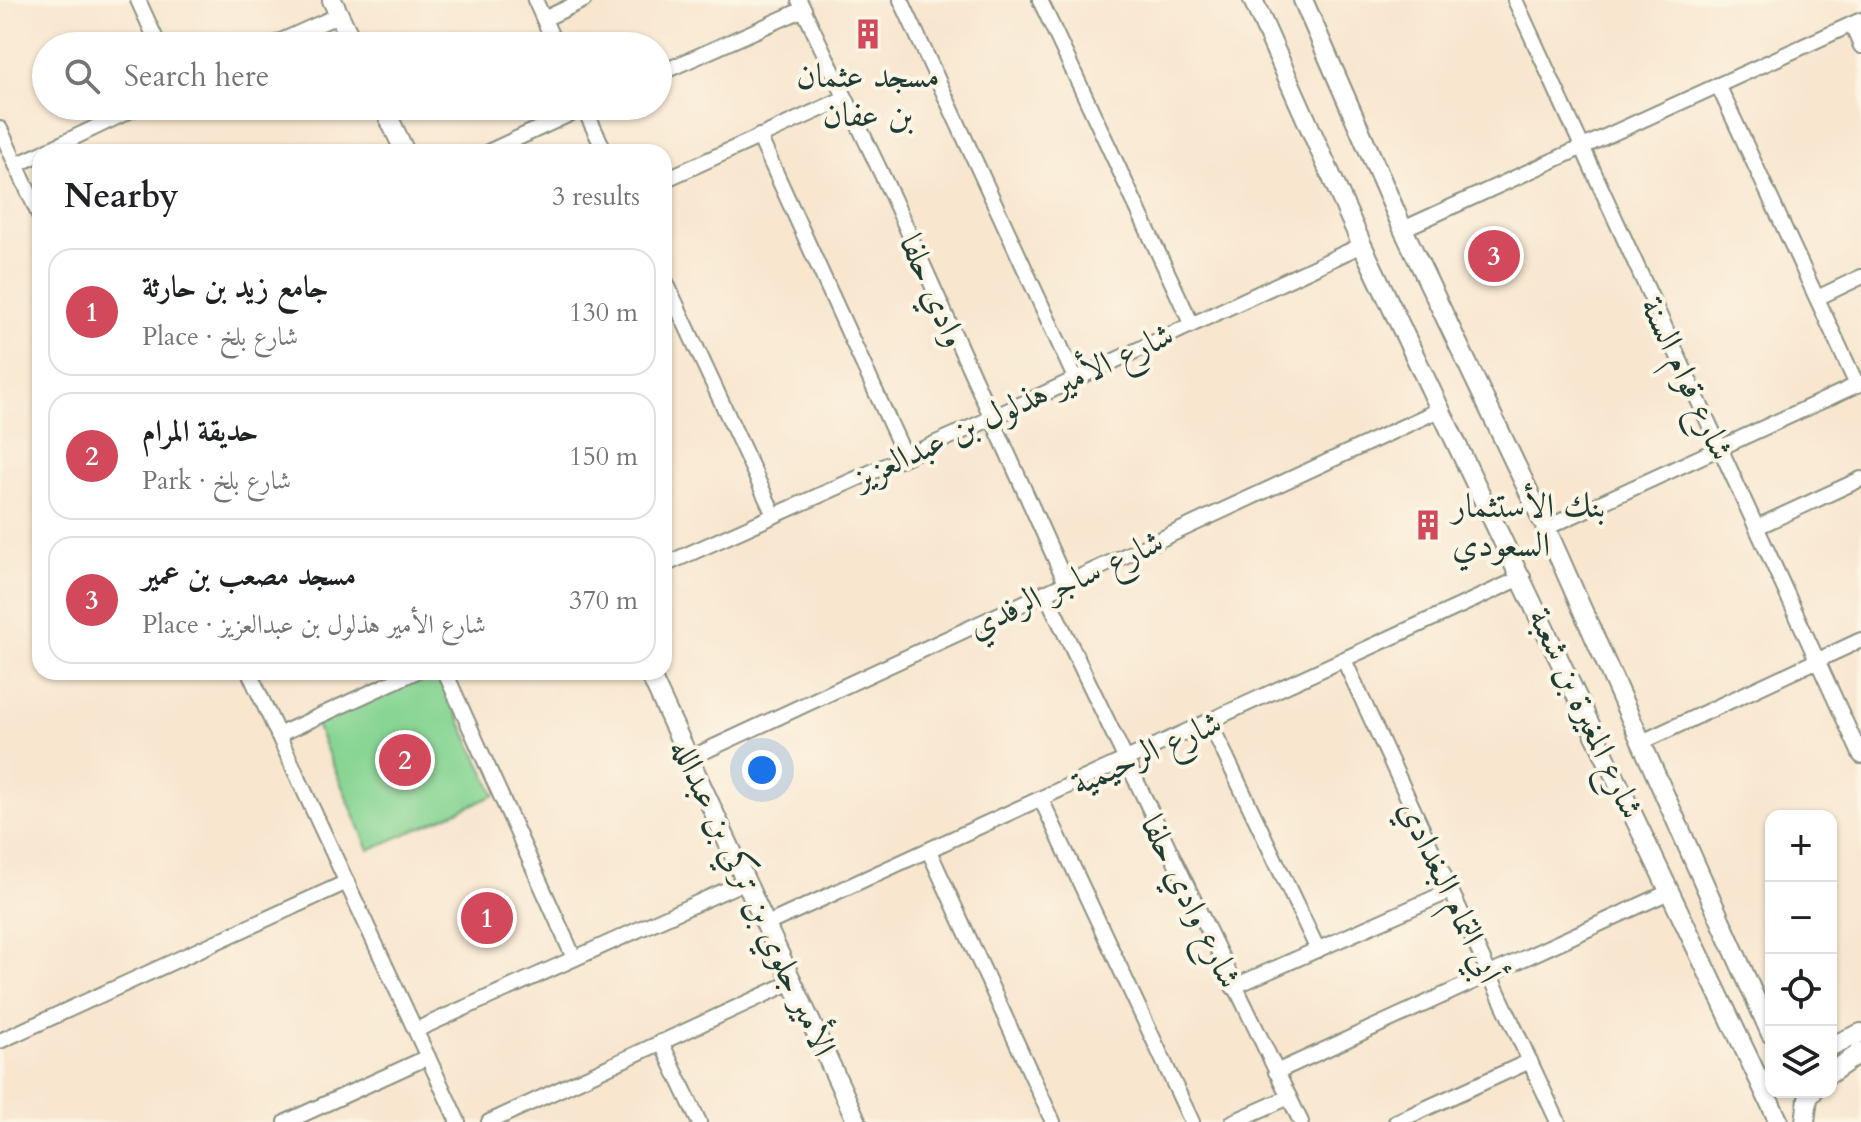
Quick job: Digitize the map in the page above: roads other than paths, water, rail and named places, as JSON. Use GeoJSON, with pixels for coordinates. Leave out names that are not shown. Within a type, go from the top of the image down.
{"type":"FeatureCollection","features":[{"type":"Feature","properties":{"kind":"street"},"geometry":{"type":"LineString","coordinates":[[138,0],[153,32]]}},
{"type":"Feature","properties":{"kind":"street"},"geometry":{"type":"LineString","coordinates":[[535,0],[550,32]]}},
{"type":"Feature","properties":{"kind":"street"},"geometry":{"type":"LineString","coordinates":[[544,19],[584,0]]}},
{"type":"Feature","properties":{"kind":"street"},"geometry":{"type":"LineString","coordinates":[[901,0],[1075,378]]}},
{"type":"Feature","properties":{"kind":"street"},"geometry":{"type":"LineString","coordinates":[[1040,0],[1191,323]]}},
{"type":"Feature","properties":{"kind":"street","name":"شارع المغيرة بن شعبة"},"geometry":{"type":"LineString","coordinates":[[1253,0],[1362,245],[1523,577],[1779,1122]]}},
{"type":"Feature","properties":{"kind":"street","name":"شارع المغيرة بن شعبة"},"geometry":{"type":"LineString","coordinates":[[1303,0],[1403,229],[1546,528],[1767,1026]]}},
{"type":"Feature","properties":{"kind":"street","name":"شارع قوام السنة"},"geometry":{"type":"LineString","coordinates":[[1515,0],[1861,756]]}},
{"type":"Feature","properties":{"kind":"street"},"geometry":{"type":"LineString","coordinates":[[672,67],[801,5]]}},
{"type":"Feature","properties":{"kind":"street","name":"وادي حلفا"},"geometry":{"type":"LineString","coordinates":[[801,5],[843,99],[893,198],[1066,583]]}},
{"type":"Feature","properties":{"kind":"street"},"geometry":{"type":"LineString","coordinates":[[293,32],[335,7],[347,32]]}},
{"type":"Feature","properties":{"kind":"street"},"geometry":{"type":"LineString","coordinates":[[1403,229],[1856,23],[1861,46]]}},
{"type":"Feature","properties":{"kind":"street"},"geometry":{"type":"LineString","coordinates":[[1546,528],[1859,384],[1718,85]]}},
{"type":"Feature","properties":{"kind":"street"},"geometry":{"type":"LineString","coordinates":[[672,176],[843,99]]}},
{"type":"Feature","properties":{"kind":"street"},"geometry":{"type":"LineString","coordinates":[[61,144],[111,120]]}},
{"type":"Feature","properties":{"kind":"street"},"geometry":{"type":"LineString","coordinates":[[390,120],[401,144]]}},
{"type":"Feature","properties":{"kind":"street"},"geometry":{"type":"LineString","coordinates":[[505,144],[556,120]]}},
{"type":"Feature","properties":{"kind":"street"},"geometry":{"type":"LineString","coordinates":[[590,120],[601,144]]}},
{"type":"Feature","properties":{"kind":"street"},"geometry":{"type":"LineString","coordinates":[[0,129],[32,200]]}},
{"type":"Feature","properties":{"kind":"street"},"geometry":{"type":"LineString","coordinates":[[759,136],[905,456]]}},
{"type":"Feature","properties":{"kind":"street"},"geometry":{"type":"LineString","coordinates":[[16,165],[32,158]]}},
{"type":"Feature","properties":{"kind":"street","name":"شارع الأمير هذلول بن عبدالعزيز"},"geometry":{"type":"LineString","coordinates":[[672,561],[992,418],[1362,245]]}},
{"type":"Feature","properties":{"kind":"street"},"geometry":{"type":"LineString","coordinates":[[1817,298],[1861,277]]}},
{"type":"Feature","properties":{"kind":"street"},"geometry":{"type":"LineString","coordinates":[[672,295],[774,515]]}},
{"type":"Feature","properties":{"kind":"street","name":"شارع ساجر الرفدي"},"geometry":{"type":"LineString","coordinates":[[690,758],[1441,409]]}},
{"type":"Feature","properties":{"kind":"street"},"geometry":{"type":"LineString","coordinates":[[1757,527],[1861,479]]}},
{"type":"Feature","properties":{"kind":"street","name":"شارع الرحيمية"},"geometry":{"type":"LineString","coordinates":[[767,924],[1523,577]]}},
{"type":"Feature","properties":{"kind":"street","name":"شارع وادي حلفا"},"geometry":{"type":"LineString","coordinates":[[1045,592],[1233,987],[1301,1122]]}},
{"type":"Feature","properties":{"kind":"street"},"geometry":{"type":"LineString","coordinates":[[1642,742],[1861,640]]}},
{"type":"Feature","properties":{"kind":"street","name":"أبي التمام البغدادي"},"geometry":{"type":"LineString","coordinates":[[1344,660],[1558,1122]]}},
{"type":"Feature","properties":{"kind":"street"},"geometry":{"type":"LineString","coordinates":[[253,680],[458,1122]]}},
{"type":"Feature","properties":{"kind":"street"},"geometry":{"type":"LineString","coordinates":[[278,735],[398,680]]}},
{"type":"Feature","properties":{"kind":"street"},"geometry":{"type":"LineString","coordinates":[[449,680],[574,958]]}},
{"type":"Feature","properties":{"kind":"street","name":"الأمير جلوي بن تركي بن عبدالله"},"geometry":{"type":"LineString","coordinates":[[653,680],[857,1122]]}},
{"type":"Feature","properties":{"kind":"street"},"geometry":{"type":"LineString","coordinates":[[1210,723],[1318,950]]}},
{"type":"Feature","properties":{"kind":"street"},"geometry":{"type":"LineString","coordinates":[[1041,799],[1192,1122]]}},
{"type":"Feature","properties":{"kind":"street"},"geometry":{"type":"LineString","coordinates":[[929,851],[1053,1122]]}},
{"type":"Feature","properties":{"kind":"street"},"geometry":{"type":"LineString","coordinates":[[416,1030],[746,881]]}},
{"type":"Feature","properties":{"kind":"street"},"geometry":{"type":"LineString","coordinates":[[0,1041],[347,882]]}},
{"type":"Feature","properties":{"kind":"street"},"geometry":{"type":"LineString","coordinates":[[1233,987],[1450,891]]}},
{"type":"Feature","properties":{"kind":"street"},"geometry":{"type":"LineString","coordinates":[[1276,1072],[1671,891]]}},
{"type":"Feature","properties":{"kind":"street"},"geometry":{"type":"LineString","coordinates":[[489,1122],[794,981]]}},
{"type":"Feature","properties":{"kind":"street"},"geometry":{"type":"LineString","coordinates":[[1837,1043],[1861,1033]]}},
{"type":"Feature","properties":{"kind":"street"},"geometry":{"type":"LineString","coordinates":[[661,1042],[699,1122]]}},
{"type":"Feature","properties":{"kind":"street"},"geometry":{"type":"LineString","coordinates":[[1837,1069],[1861,1052]]}},
{"type":"Feature","properties":{"kind":"street"},"geometry":{"type":"LineString","coordinates":[[286,1122],[428,1057]]}},
{"type":"Feature","properties":{"kind":"street"},"geometry":{"type":"LineString","coordinates":[[1396,1122],[1422,1117],[1530,1061]]}},
{"type":"Feature","properties":{"kind":"street"},"geometry":{"type":"LineString","coordinates":[[1233,1122],[1289,1097]]}},
{"type":"Feature","properties":{"kind":"street"},"geometry":{"type":"LineString","coordinates":[[1805,1122],[1808,1098]]}},
{"type":"Feature","properties":{"kind":"place","name":"مسجد عثمان بن عفان"},"geometry":{"type":"Point","coordinates":[868,34]}},
{"type":"Feature","properties":{"kind":"place","name":"مسجد مصعب بن عمير"},"geometry":{"type":"Point","coordinates":[1494,256]}},
{"type":"Feature","properties":{"kind":"place","name":"بنك الأستثمار السعودي"},"geometry":{"type":"Point","coordinates":[1428,525]}},
{"type":"Feature","properties":{"kind":"place","name":"حديقة المرام"},"geometry":{"type":"Point","coordinates":[405,760]}},
{"type":"Feature","properties":{"kind":"place","name":"جامع زيد بن حارثة"},"geometry":{"type":"Point","coordinates":[487,918]}}]}
